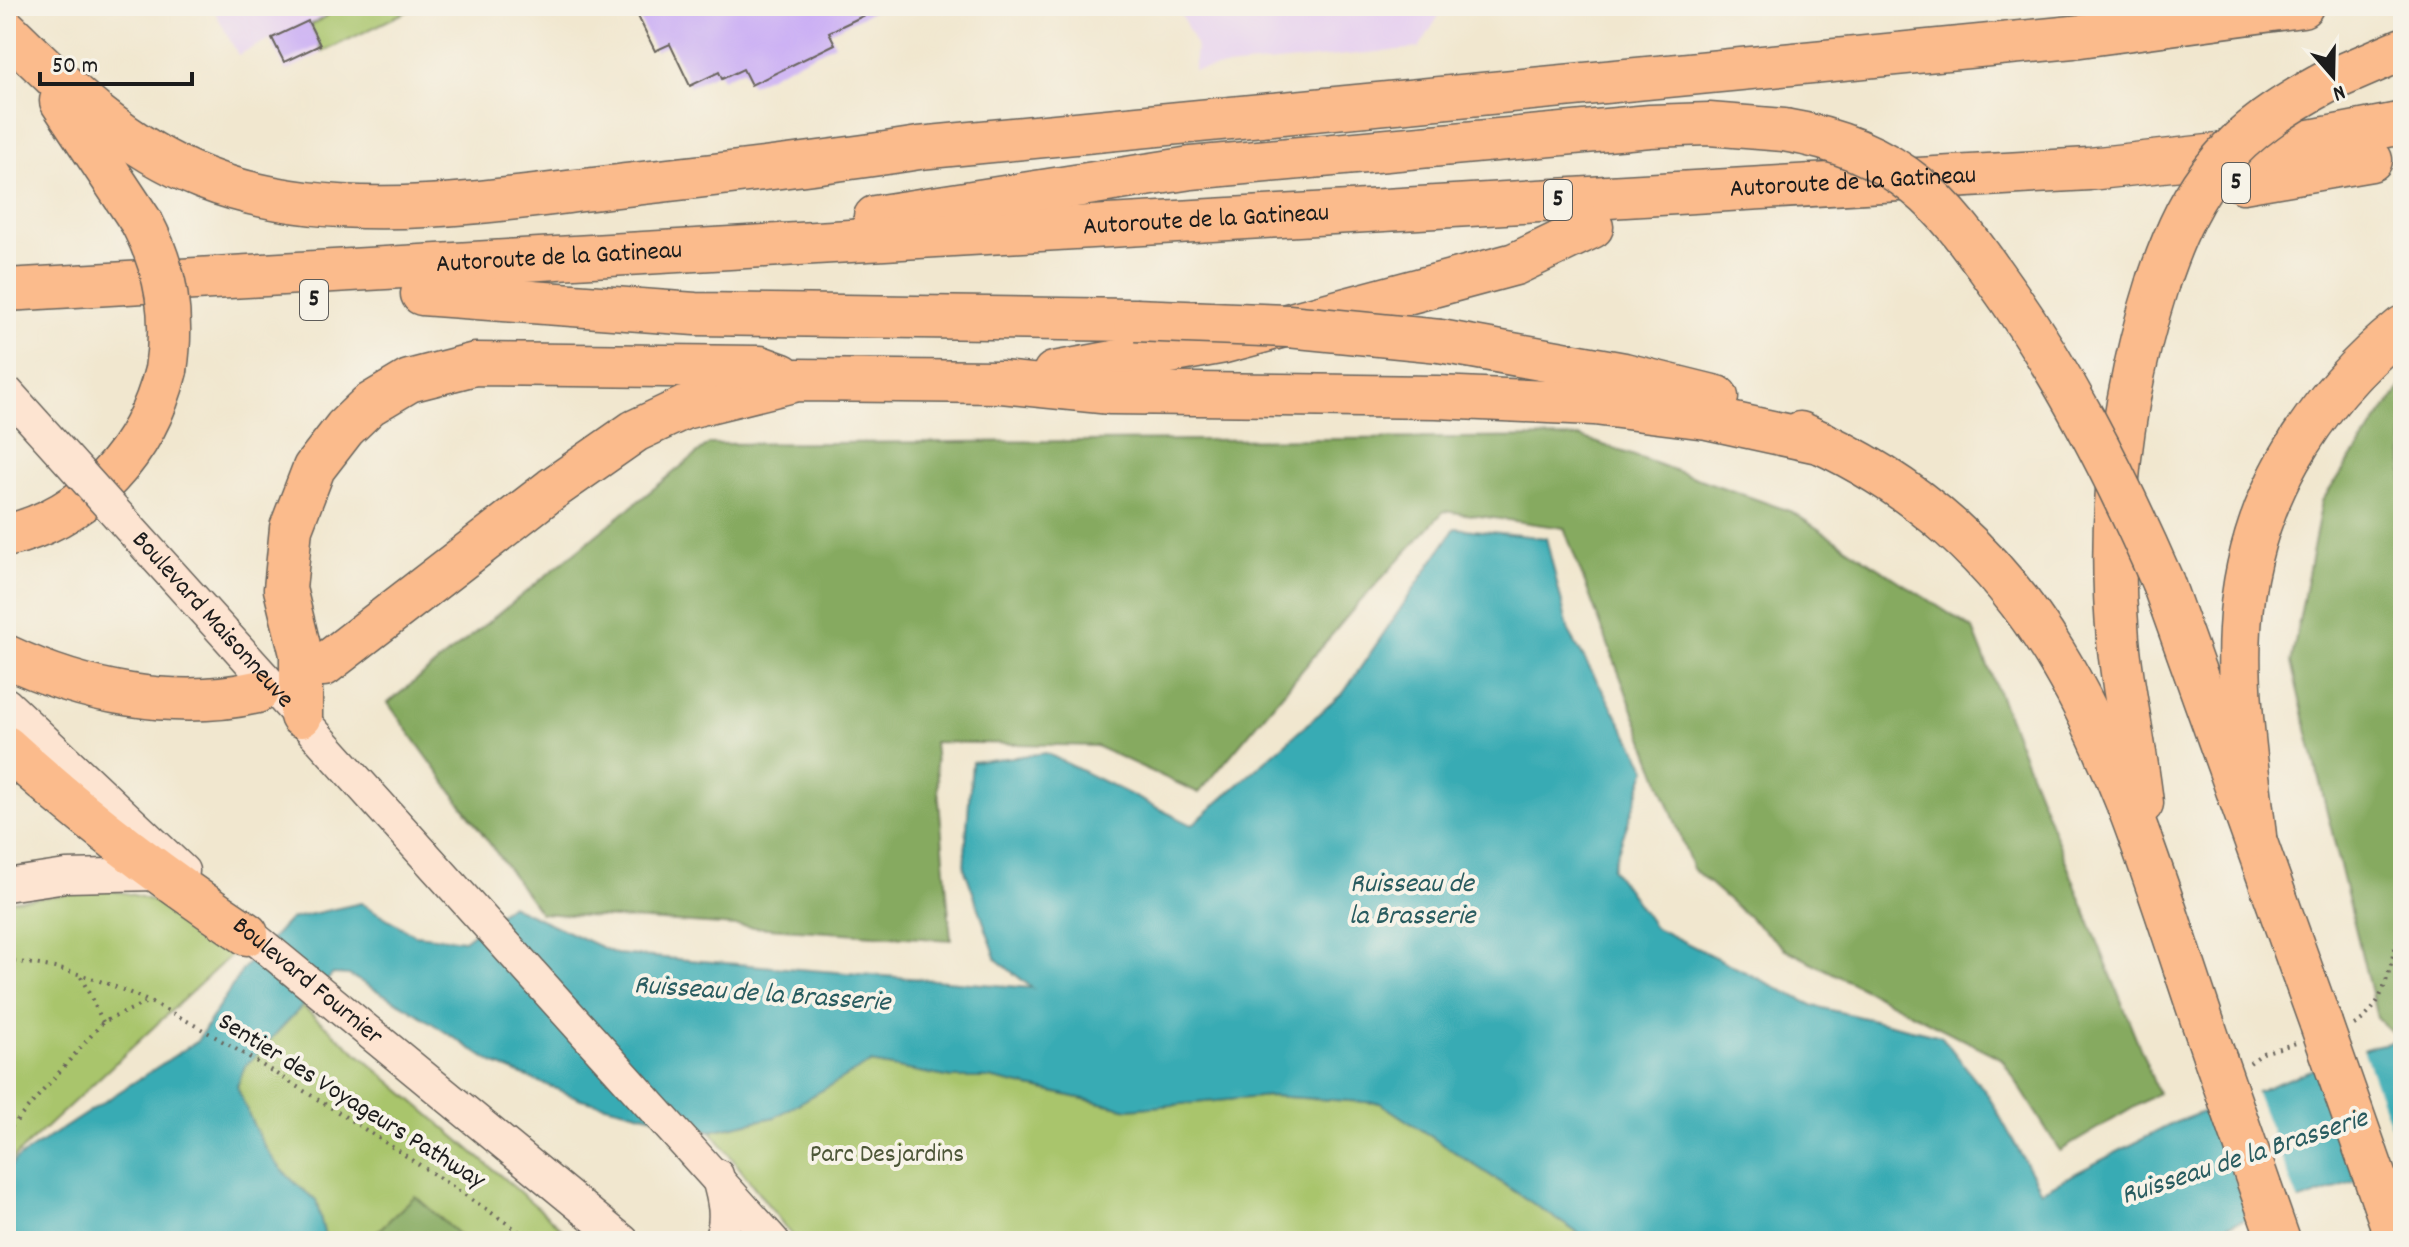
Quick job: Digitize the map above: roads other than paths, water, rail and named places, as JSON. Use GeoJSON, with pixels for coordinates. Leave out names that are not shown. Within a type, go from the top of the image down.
{"type":"FeatureCollection","features":[{"type":"Feature","properties":{"kind":"highway"},"geometry":{"type":"LineString","coordinates":[[18,42],[105,122],[142,148],[203,178],[274,198],[354,205],[451,203],[791,168],[919,148],[2085,36],[2302,6]]}},
{"type":"Feature","properties":{"kind":"highway"},"geometry":{"type":"LineString","coordinates":[[6,536],[54,518],[105,482],[147,425],[166,370],[170,319],[167,292],[157,255],[142,223],[18,42]]}},
{"type":"Feature","properties":{"kind":"highway"},"geometry":{"type":"LineString","coordinates":[[2150,871],[2118,639],[2114,528],[2126,416],[2158,282],[2188,206],[2219,161],[2267,117],[2329,81],[2403,49]]}},
{"type":"Feature","properties":{"kind":"highway","name":"Autoroute de la Gatineau"},"geometry":{"type":"LineString","coordinates":[[6,290],[2089,169],[2263,150],[2403,123]]}},
{"type":"Feature","properties":{"kind":"highway"},"geometry":{"type":"LineString","coordinates":[[709,248],[957,202],[1191,168],[1650,126],[1709,124],[1784,130],[1832,140],[1870,155],[1919,187],[1950,218],[2003,288],[2073,398],[2119,486],[2163,583],[2397,1237]]}},
{"type":"Feature","properties":{"kind":"highway","name":"Autoroute de la Gatineau"},"geometry":{"type":"LineString","coordinates":[[6,318],[2068,198],[2250,181],[2403,153]]}},
{"type":"Feature","properties":{"kind":"highway"},"geometry":{"type":"LineString","coordinates":[[791,168],[1191,168]]}},
{"type":"Feature","properties":{"kind":"highway"},"geometry":{"type":"LineString","coordinates":[[1001,382],[1197,347],[1299,322],[1515,264],[1592,227]]}},
{"type":"Feature","properties":{"kind":"highway"},"geometry":{"type":"LineString","coordinates":[[422,294],[695,314],[1135,320],[1288,326],[1440,341],[1600,369],[1711,394],[1823,443],[1885,476],[1930,508],[1972,546],[2018,598],[2048,639],[2085,706],[2150,871],[2279,1241]]}},
{"type":"Feature","properties":{"kind":"highway"},"geometry":{"type":"LineString","coordinates":[[2255,836],[2239,649],[2243,598],[2253,545],[2280,472],[2307,427],[2355,370],[2403,327]]}},
{"type":"Feature","properties":{"kind":"highway"},"geometry":{"type":"LineString","coordinates":[[301,716],[301,654],[285,589],[291,528],[302,493],[324,453],[345,428],[382,396],[425,375],[492,363],[760,367],[797,380]]}},
{"type":"Feature","properties":{"kind":"highway"},"geometry":{"type":"LineString","coordinates":[[324,665],[552,489],[635,431],[684,408],[797,380],[1001,382],[1111,393],[1421,397],[1594,404],[1707,418],[1823,443]]}},
{"type":"Feature","properties":{"kind":"highway"},"geometry":{"type":"LineString","coordinates":[[6,656],[79,683],[141,696],[213,699],[257,692]]}},
{"type":"Feature","properties":{"kind":"highway"},"geometry":{"type":"LineString","coordinates":[[6,747],[70,805],[157,874],[247,934]]}},
{"type":"Feature","properties":{"kind":"main road","name":"Boulevard Maisonneuve"},"geometry":{"type":"LineString","coordinates":[[6,391],[301,716]]}},
{"type":"Feature","properties":{"kind":"main road","name":"Boulevard Fournier"},"geometry":{"type":"LineString","coordinates":[[6,704],[101,791],[247,934],[611,1231]]}},
{"type":"Feature","properties":{"kind":"main road"},"geometry":{"type":"LineString","coordinates":[[301,716],[717,1175],[773,1241]]}},
{"type":"Feature","properties":{"kind":"main road"},"geometry":{"type":"LineString","coordinates":[[6,885],[66,876],[157,874]]}},
{"type":"Feature","properties":{"kind":"main road"},"geometry":{"type":"LineString","coordinates":[[717,1175],[725,1219],[719,1241]]}},
{"type":"Feature","properties":{"kind":"water","name":"Ruisseau de la Brasserie"},"geometry":{"type":"Polygon","coordinates":[[[1455,528],[1546,538],[1569,632],[1647,768],[1612,868],[1654,927],[1814,1006],[1941,1036],[1988,1095],[2041,1191],[2174,1123],[2374,1046],[2403,1040],[2403,1166],[2203,1234],[2203,1241],[1590,1241],[1380,1103],[1270,1096],[1129,1109],[989,1078],[952,1078],[870,1063],[775,1117],[711,1131],[581,1099],[493,1063],[407,1007],[349,975],[333,974],[245,1066],[237,1086],[251,1121],[276,1163],[316,1200],[326,1241],[6,1241],[6,1174],[15,1160],[197,1041],[243,969],[290,919],[361,903],[415,935],[464,940],[510,905],[616,954],[1032,988],[997,960],[964,867],[972,762],[1046,753],[1192,825],[1344,692],[1455,528]]]}},
{"type":"Feature","properties":{"kind":"park label","name":"Parc Desjardins"},"geometry":{"type":"Point","coordinates":[887,1155]}}]}
